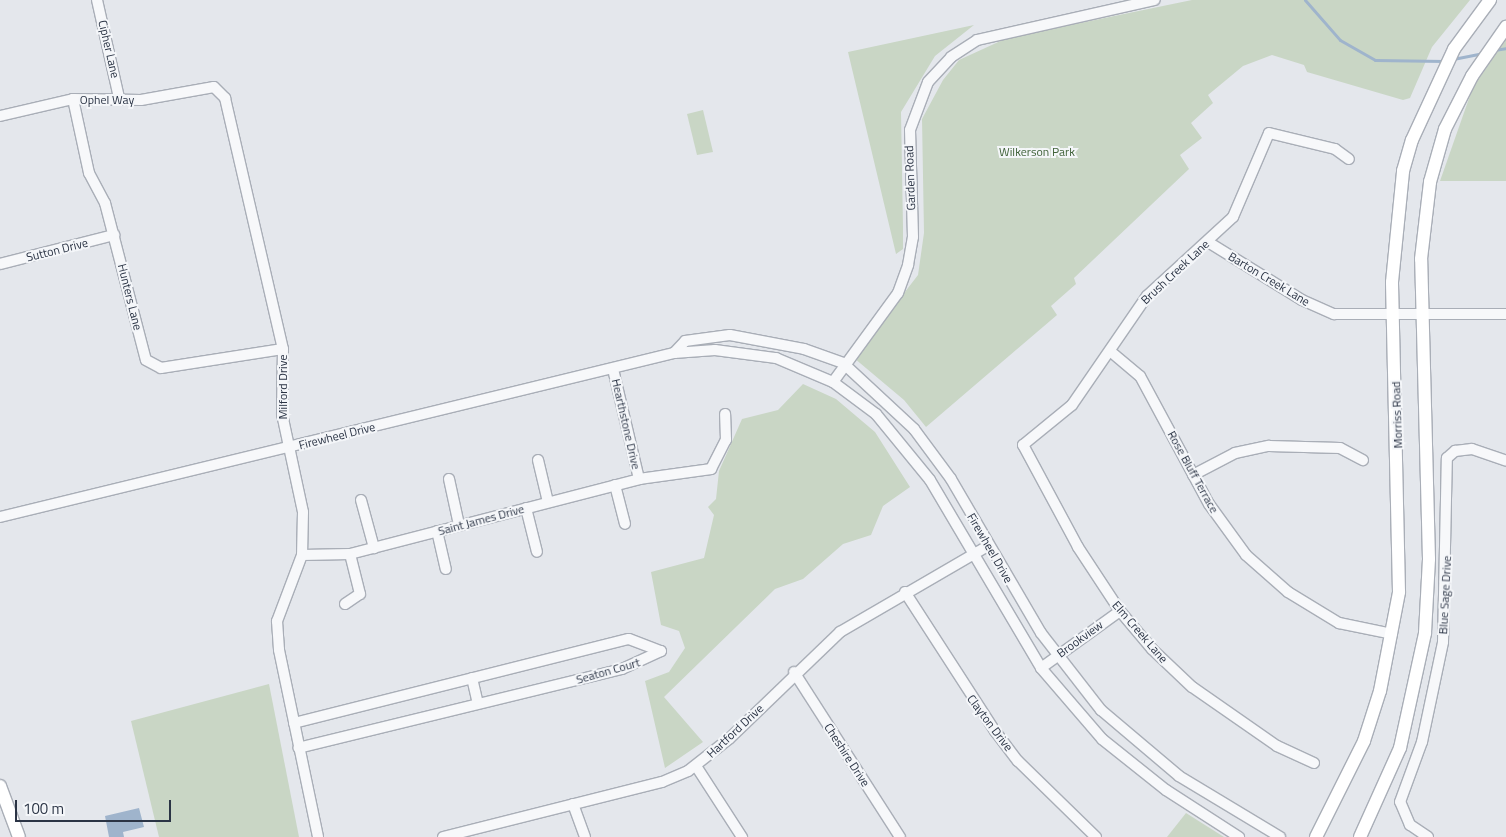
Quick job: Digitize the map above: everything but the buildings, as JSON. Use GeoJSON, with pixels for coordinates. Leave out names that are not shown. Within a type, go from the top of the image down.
{"type":"FeatureCollection","features":[{"type":"Feature","properties":{"kind":"main road","name":"Morriss Road"},"geometry":{"type":"LineString","coordinates":[[1316,837],[1364,741],[1392,634],[1401,551],[1392,241],[1403,171],[1440,77],[1469,28],[1490,0]]}},
{"type":"Feature","properties":{"kind":"main road"},"geometry":{"type":"LineString","coordinates":[[1360,837],[1400,748],[1425,633],[1429,559],[1421,259],[1430,182],[1445,129],[1472,76],[1506,27]]}},
{"type":"Feature","properties":{"kind":"main road"},"geometry":{"type":"LineString","coordinates":[[0,786],[19,837]]}},
{"type":"Feature","properties":{"kind":"street","name":"Cipher Lane"},"geometry":{"type":"LineString","coordinates":[[98,0],[119,98]]}},
{"type":"Feature","properties":{"kind":"street","name":"Garden Road"},"geometry":{"type":"LineString","coordinates":[[833,382],[843,364],[898,293],[908,265],[913,237],[910,130],[928,82],[951,57],[977,40],[1155,0]]}},
{"type":"Feature","properties":{"kind":"street","name":"Ophel Way"},"geometry":{"type":"LineString","coordinates":[[0,116],[72,99],[119,98],[141,100],[214,87]]}},
{"type":"Feature","properties":{"kind":"street","name":"Milford Drive"},"geometry":{"type":"LineString","coordinates":[[214,87],[225,98],[283,349],[282,414],[287,448],[303,512],[302,555],[277,621],[294,723],[318,837]]}},
{"type":"Feature","properties":{"kind":"street","name":"Hunters Lane"},"geometry":{"type":"LineString","coordinates":[[72,99],[88,173],[105,203],[146,360],[153,366],[283,349]]}},
{"type":"Feature","properties":{"kind":"street","name":"Brush Creek Lane"},"geometry":{"type":"LineString","coordinates":[[1023,446],[1072,405],[1110,350],[1124,323],[1147,296],[1233,217],[1269,133],[1334,149],[1349,159]]}},
{"type":"Feature","properties":{"kind":"street","name":"Sutton Drive"},"geometry":{"type":"LineString","coordinates":[[0,264],[114,235]]}},
{"type":"Feature","properties":{"kind":"street","name":"Barton Creek Lane"},"geometry":{"type":"LineString","coordinates":[[1208,242],[1302,300],[1334,314],[1422,316],[1506,314]]}},
{"type":"Feature","properties":{"kind":"street","name":"Firewheel Drive"},"geometry":{"type":"LineString","coordinates":[[674,353],[685,341],[730,335],[804,349],[843,364],[914,428],[951,479],[988,546],[1057,656],[1101,710],[1139,745],[1179,776],[1280,837]]}},
{"type":"Feature","properties":{"kind":"street","name":"Rose Bluff Terrace"},"geometry":{"type":"LineString","coordinates":[[1110,350],[1140,376],[1193,475],[1246,555],[1288,592],[1339,624],[1392,634]]}},
{"type":"Feature","properties":{"kind":"street","name":"Firewheel Drive"},"geometry":{"type":"LineString","coordinates":[[0,517],[674,353],[752,353],[833,382],[896,435],[930,480],[972,555],[1041,668],[1102,739],[1166,790],[1239,837]]}},
{"type":"Feature","properties":{"kind":"street","name":"Hearthstone Drive"},"geometry":{"type":"LineString","coordinates":[[613,369],[639,479]]}},
{"type":"Feature","properties":{"kind":"street","name":"Saint James Drive"},"geometry":{"type":"LineString","coordinates":[[302,555],[350,554],[639,479],[711,468],[726,440],[725,414]]}},
{"type":"Feature","properties":{"kind":"street","name":"Elm Creek Lane"},"geometry":{"type":"LineString","coordinates":[[1023,446],[1078,546],[1120,611],[1192,687],[1277,746],[1314,763]]}},
{"type":"Feature","properties":{"kind":"street"},"geometry":{"type":"LineString","coordinates":[[1193,475],[1235,453],[1269,446],[1340,448],[1363,460]]}},
{"type":"Feature","properties":{"kind":"street","name":"Blue Sage Drive"},"geometry":{"type":"LineString","coordinates":[[1428,837],[1403,817],[1400,802],[1422,742],[1443,642],[1447,458],[1455,451],[1472,449],[1506,461]]}},
{"type":"Feature","properties":{"kind":"street"},"geometry":{"type":"LineString","coordinates":[[538,460],[548,502]]}},
{"type":"Feature","properties":{"kind":"street"},"geometry":{"type":"LineString","coordinates":[[449,479],[459,525]]}},
{"type":"Feature","properties":{"kind":"street"},"geometry":{"type":"LineString","coordinates":[[615,485],[625,524]]}},
{"type":"Feature","properties":{"kind":"street"},"geometry":{"type":"LineString","coordinates":[[361,500],[374,548]]}},
{"type":"Feature","properties":{"kind":"street"},"geometry":{"type":"LineString","coordinates":[[526,508],[537,552]]}},
{"type":"Feature","properties":{"kind":"street"},"geometry":{"type":"LineString","coordinates":[[437,531],[446,569]]}},
{"type":"Feature","properties":{"kind":"street","name":"Hartford Drive"},"geometry":{"type":"LineString","coordinates":[[449,836],[662,782],[696,766],[794,672],[840,632],[905,592],[988,546]]}},
{"type":"Feature","properties":{"kind":"street"},"geometry":{"type":"LineString","coordinates":[[345,604],[360,594],[350,554]]}},
{"type":"Feature","properties":{"kind":"street","name":"Clayton Drive"},"geometry":{"type":"LineString","coordinates":[[905,592],[995,731],[1018,760],[1096,837]]}},
{"type":"Feature","properties":{"kind":"street","name":"Brookview"},"geometry":{"type":"LineString","coordinates":[[1041,668],[1120,611]]}},
{"type":"Feature","properties":{"kind":"street","name":"Seaton Court"},"geometry":{"type":"LineString","coordinates":[[294,723],[629,639],[661,651],[638,664],[299,748]]}},
{"type":"Feature","properties":{"kind":"street","name":"Cheshire Drive"},"geometry":{"type":"LineString","coordinates":[[794,672],[900,837]]}},
{"type":"Feature","properties":{"kind":"street"},"geometry":{"type":"LineString","coordinates":[[472,678],[478,703]]}},
{"type":"Feature","properties":{"kind":"street"},"geometry":{"type":"LineString","coordinates":[[696,766],[742,837]]}},
{"type":"Feature","properties":{"kind":"street"},"geometry":{"type":"LineString","coordinates":[[573,804],[585,837]]}},
{"type":"Feature","properties":{"kind":"green space","name":"Wilkerson Park"},"geometry":{"type":"Polygon","coordinates":[[[1192,0],[1470,0],[1432,47],[1410,98],[1403,100],[1307,72],[1304,65],[1272,55],[1243,66],[1208,95],[1213,103],[1191,123],[1202,138],[1180,155],[1189,169],[1074,278],[1076,284],[1051,306],[1057,315],[926,427],[904,400],[854,358],[918,275],[924,233],[922,119],[943,80],[959,60],[1007,38],[1192,0]]]}},
{"type":"Feature","properties":{"kind":"green space"},"geometry":{"type":"Polygon","coordinates":[[[974,25],[935,56],[901,112],[903,249],[896,254],[848,52],[974,25]]]}},
{"type":"Feature","properties":{"kind":"green space"},"geometry":{"type":"Polygon","coordinates":[[[1506,40],[1506,181],[1440,181],[1473,87],[1506,40]]]}},
{"type":"Feature","properties":{"kind":"green space"},"geometry":{"type":"Polygon","coordinates":[[[703,110],[713,152],[697,155],[687,114],[703,110]]]}},
{"type":"Feature","properties":{"kind":"green space"},"geometry":{"type":"Polygon","coordinates":[[[803,384],[836,399],[875,432],[910,487],[883,506],[871,535],[843,544],[803,579],[775,589],[664,697],[703,742],[665,768],[645,681],[669,672],[685,648],[679,631],[661,625],[651,572],[704,558],[714,515],[708,507],[716,499],[719,471],[742,419],[778,410],[803,384]]]}},
{"type":"Feature","properties":{"kind":"green space"},"geometry":{"type":"Polygon","coordinates":[[[269,684],[299,837],[159,837],[131,721],[269,684]]]}},
{"type":"Feature","properties":{"kind":"green space"},"geometry":{"type":"Polygon","coordinates":[[[1186,813],[1224,837],[1167,837],[1186,813]]]}},
{"type":"Feature","properties":{"kind":"water"},"geometry":{"type":"Polygon","coordinates":[[[139,808],[144,827],[123,832],[124,837],[109,837],[105,816],[139,808]]]}},
{"type":"Feature","properties":{"kind":"waterway"},"geometry":{"type":"LineString","coordinates":[[1305,0],[1340,40],[1375,60],[1444,61]]}},
{"type":"Feature","properties":{"kind":"waterway"},"geometry":{"type":"LineString","coordinates":[[1494,50],[1506,48]]}},
{"type":"Feature","properties":{"kind":"waterway"},"geometry":{"type":"LineString","coordinates":[[1453,59],[1483,53]]}}]}
